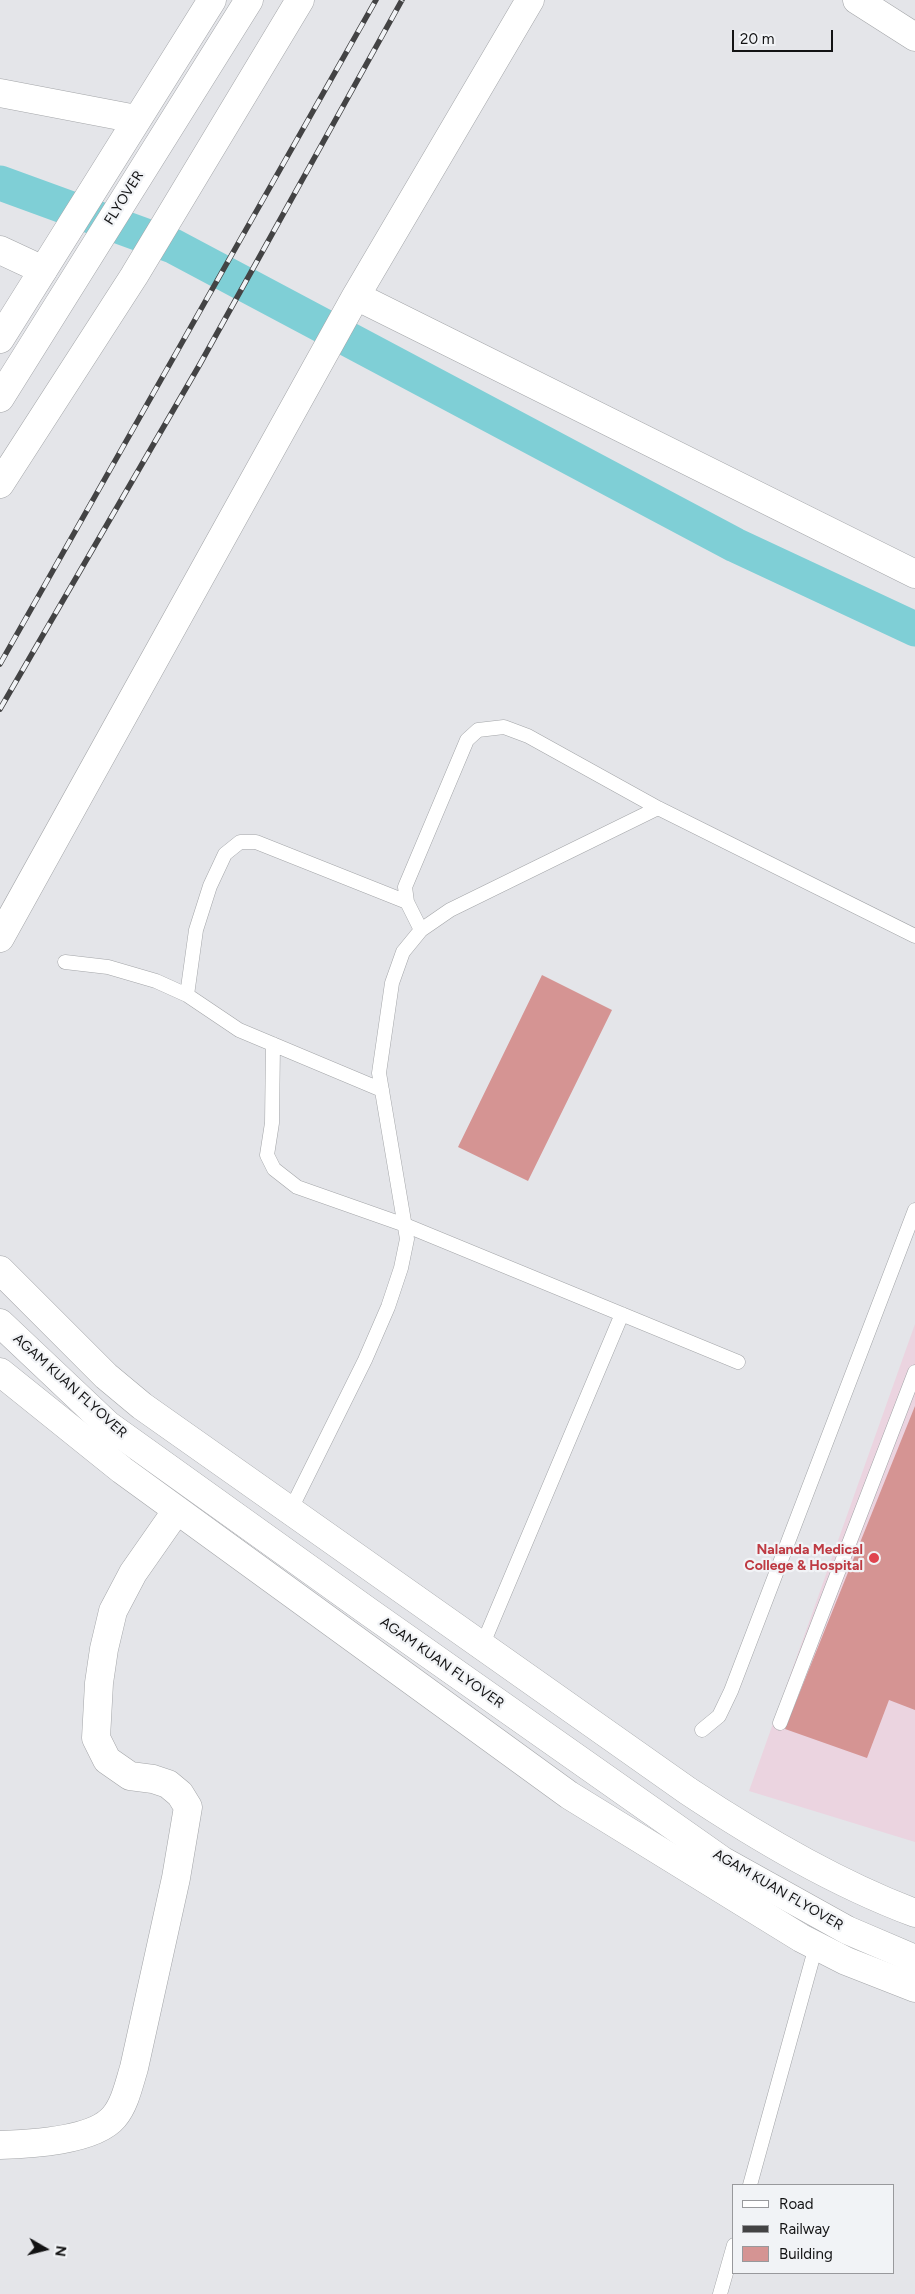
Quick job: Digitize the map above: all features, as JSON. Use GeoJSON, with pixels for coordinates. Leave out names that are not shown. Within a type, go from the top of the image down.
{"type":"FeatureCollection","features":[{"type":"Feature","properties":{"kind":"main road"},"geometry":{"type":"LineString","coordinates":[[0,339],[212,0]]}},
{"type":"Feature","properties":{"kind":"main road","name":"FLYOVER"},"geometry":{"type":"LineString","coordinates":[[0,398],[249,0]]}},
{"type":"Feature","properties":{"kind":"main road"},"geometry":{"type":"LineString","coordinates":[[0,484],[134,276],[300,0]]}},
{"type":"Feature","properties":{"kind":"main road"},"geometry":{"type":"LineString","coordinates":[[0,938],[356,296],[530,0]]}},
{"type":"Feature","properties":{"kind":"main road"},"geometry":{"type":"LineString","coordinates":[[857,0],[913,31]]}},
{"type":"Feature","properties":{"kind":"main road"},"geometry":{"type":"LineString","coordinates":[[0,93],[136,119]]}},
{"type":"Feature","properties":{"kind":"main road"},"geometry":{"type":"LineString","coordinates":[[0,250],[43,270]]}},
{"type":"Feature","properties":{"kind":"main road"},"geometry":{"type":"LineString","coordinates":[[356,296],[915,574]]}},
{"type":"Feature","properties":{"kind":"main road"},"geometry":{"type":"LineString","coordinates":[[0,1270],[75,1346],[128,1394],[482,1646],[731,1820],[849,1884],[915,1913]]}},
{"type":"Feature","properties":{"kind":"main road","name":"AGAM KUAN FLYOVER"},"geometry":{"type":"LineString","coordinates":[[0,1323],[108,1425],[723,1861],[847,1930],[915,1959]]}},
{"type":"Feature","properties":{"kind":"main road"},"geometry":{"type":"LineString","coordinates":[[0,1372],[122,1470],[569,1795],[816,1946],[846,1961],[915,1988]]}},
{"type":"Feature","properties":{"kind":"main road"},"geometry":{"type":"LineString","coordinates":[[0,2145],[56,2142],[92,2131],[113,2118],[125,2098],[134,2068],[176,1878],[188,1807],[180,1794],[168,1784],[153,1779],[130,1776],[107,1760],[96,1738],[99,1683],[104,1649],[113,1611],[133,1573],[177,1510]]}},
{"type":"Feature","properties":{"kind":"lane"},"geometry":{"type":"LineString","coordinates":[[421,930],[407,902],[405,888],[416,859],[468,740],[478,730],[504,727],[528,736],[658,808],[915,936]]}},
{"type":"Feature","properties":{"kind":"lane"},"geometry":{"type":"LineString","coordinates":[[290,1511],[388,1307],[401,1268],[407,1240],[379,1074],[392,983],[403,952],[421,930],[450,910],[658,808]]}},
{"type":"Feature","properties":{"kind":"lane"},"geometry":{"type":"LineString","coordinates":[[187,995],[196,930],[210,886],[225,854],[240,842],[256,842],[407,902]]}},
{"type":"Feature","properties":{"kind":"lane"},"geometry":{"type":"LineString","coordinates":[[65,962],[108,967],[156,981],[187,995],[239,1030],[382,1090]]}},
{"type":"Feature","properties":{"kind":"lane"},"geometry":{"type":"LineString","coordinates":[[273,1044],[272,1123],[267,1155],[274,1169],[297,1187],[405,1225],[738,1362]]}},
{"type":"Feature","properties":{"kind":"lane"},"geometry":{"type":"LineString","coordinates":[[702,1730],[719,1716],[731,1690],[915,1210]]}},
{"type":"Feature","properties":{"kind":"lane"},"geometry":{"type":"LineString","coordinates":[[482,1646],[622,1314]]}},
{"type":"Feature","properties":{"kind":"lane"},"geometry":{"type":"LineString","coordinates":[[780,1723],[915,1372]]}},
{"type":"Feature","properties":{"kind":"lane"},"geometry":{"type":"LineString","coordinates":[[750,2184],[816,1946]]}},
{"type":"Feature","properties":{"kind":"lane"},"geometry":{"type":"LineString","coordinates":[[720,2294],[732,2252]]}},
{"type":"Feature","properties":{"kind":"shaded area","name":"Nalanda Medical College & Hospital"},"geometry":{"type":"Polygon","coordinates":[[[915,1324],[915,1842],[749,1791],[915,1324]]]}},
{"type":"Feature","properties":{"kind":"building"},"geometry":{"type":"Polygon","coordinates":[[[542,975],[612,1010],[528,1181],[458,1147],[542,975]]]}},
{"type":"Feature","properties":{"kind":"building"},"geometry":{"type":"Polygon","coordinates":[[[915,1406],[915,1710],[889,1700],[867,1758],[785,1729],[915,1406]]]}},
{"type":"Feature","properties":{"kind":"waterway"},"geometry":{"type":"LineString","coordinates":[[0,183],[173,246],[735,545],[915,629]]}},
{"type":"Feature","properties":{"kind":"railway"},"geometry":{"type":"LineString","coordinates":[[0,664],[376,0]]}},
{"type":"Feature","properties":{"kind":"railway"},"geometry":{"type":"LineString","coordinates":[[0,709],[200,364],[402,0]]}},
{"type":"Feature","properties":{"kind":"place","name":"Nalanda Medical College & Hospital"},"geometry":{"type":"Point","coordinates":[874,1558]}}]}
